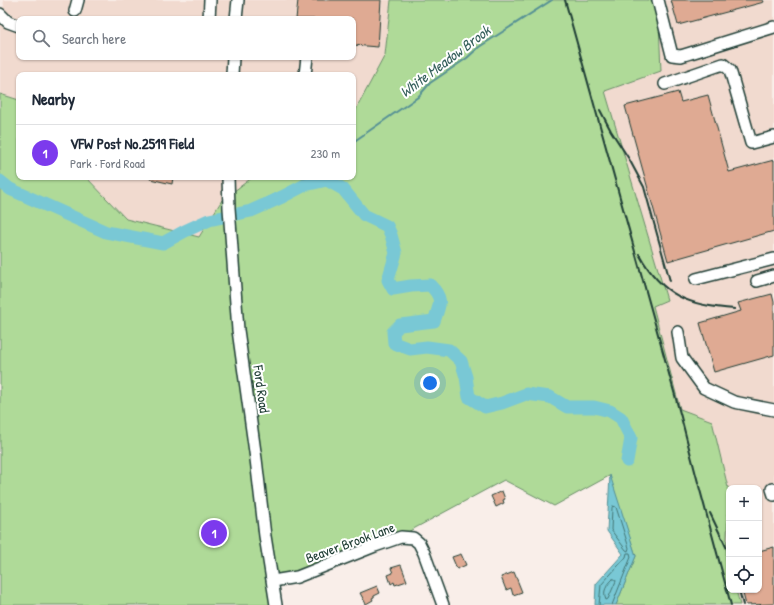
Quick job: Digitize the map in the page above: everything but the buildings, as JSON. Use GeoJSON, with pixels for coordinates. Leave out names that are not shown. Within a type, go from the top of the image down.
{"type":"FeatureCollection","features":[{"type":"Feature","properties":{"kind":"street"},"geometry":{"type":"LineString","coordinates":[[209,16],[210,0]]}},
{"type":"Feature","properties":{"kind":"street"},"geometry":{"type":"LineString","coordinates":[[236,16],[238,0]]}},
{"type":"Feature","properties":{"kind":"street"},"geometry":{"type":"LineString","coordinates":[[658,0],[672,55],[681,56],[774,28]]}},
{"type":"Feature","properties":{"kind":"street"},"geometry":{"type":"LineString","coordinates":[[0,14],[8,22],[16,25]]}},
{"type":"Feature","properties":{"kind":"street"},"geometry":{"type":"LineString","coordinates":[[232,72],[233,60]]}},
{"type":"Feature","properties":{"kind":"street"},"geometry":{"type":"LineString","coordinates":[[305,72],[307,60]]}},
{"type":"Feature","properties":{"kind":"street"},"geometry":{"type":"LineString","coordinates":[[665,84],[723,64],[730,70],[751,143],[774,137]]}},
{"type":"Feature","properties":{"kind":"street","name":"Ford Road"},"geometry":{"type":"LineString","coordinates":[[228,180],[238,330],[265,536],[276,605]]}},
{"type":"Feature","properties":{"kind":"street"},"geometry":{"type":"LineString","coordinates":[[696,279],[774,259]]}},
{"type":"Feature","properties":{"kind":"street"},"geometry":{"type":"LineString","coordinates":[[757,281],[774,276]]}},
{"type":"Feature","properties":{"kind":"street"},"geometry":{"type":"LineString","coordinates":[[678,332],[682,358],[704,388],[734,402],[774,410]]}},
{"type":"Feature","properties":{"kind":"street"},"geometry":{"type":"LineString","coordinates":[[774,489],[772,489],[774,495]]}},
{"type":"Feature","properties":{"kind":"street","name":"Beaver Brook Lane"},"geometry":{"type":"LineString","coordinates":[[273,581],[302,576],[401,537],[413,538],[419,543],[424,553],[443,605]]}},
{"type":"Feature","properties":{"kind":"shaded area"},"geometry":{"type":"Polygon","coordinates":[[[3,0],[391,0],[385,55],[356,109],[356,72],[16,72],[16,99],[0,94],[0,9],[4,6],[3,0]]]}},
{"type":"Feature","properties":{"kind":"shaded area"},"geometry":{"type":"Polygon","coordinates":[[[658,0],[774,0],[774,605],[740,605],[737,593],[762,593],[762,485],[727,485],[712,421],[680,409],[653,306],[667,300],[605,91],[661,71],[658,0]]]}},
{"type":"Feature","properties":{"kind":"shaded area"},"geometry":{"type":"Polygon","coordinates":[[[89,180],[249,180],[222,200],[199,237],[126,219],[89,180]]]}},
{"type":"Feature","properties":{"kind":"green space"},"geometry":{"type":"Polygon","coordinates":[[[391,0],[658,0],[661,71],[605,91],[667,300],[653,306],[680,409],[712,421],[727,485],[726,485],[726,593],[737,593],[740,605],[616,605],[636,556],[609,476],[554,506],[504,480],[404,534],[271,583],[273,605],[0,605],[0,94],[16,99],[16,180],[89,180],[126,219],[199,237],[222,200],[249,180],[356,180],[356,109],[385,55],[391,0]]]}},
{"type":"Feature","properties":{"kind":"water"},"geometry":{"type":"Polygon","coordinates":[[[610,475],[636,556],[616,605],[595,605],[596,584],[623,554],[607,531],[610,475]]]}},
{"type":"Feature","properties":{"kind":"waterway","name":"White Meadow Brook"},"geometry":{"type":"LineString","coordinates":[[356,140],[418,97],[430,83],[467,58],[479,47],[552,0]]}},
{"type":"Feature","properties":{"kind":"waterway","name":"White Meadow Brook"},"geometry":{"type":"LineString","coordinates":[[282,197],[303,180]]}},
{"type":"Feature","properties":{"kind":"waterway"},"geometry":{"type":"LineString","coordinates":[[0,181],[10,189],[106,232],[163,243],[209,220],[251,211],[305,185],[327,180],[343,189],[364,215],[387,226],[396,253],[388,280],[393,289],[430,285],[439,298],[440,302],[434,321],[400,325],[393,332],[394,343],[410,349],[427,347],[449,350],[461,361],[466,377],[469,397],[485,407],[502,403],[526,394],[550,397],[567,407],[594,407],[610,411],[621,418],[631,438],[627,461]]}},
{"type":"Feature","properties":{"kind":"railway"},"geometry":{"type":"LineString","coordinates":[[565,0],[681,417],[731,605]]}},
{"type":"Feature","properties":{"kind":"railway"},"geometry":{"type":"LineString","coordinates":[[600,110],[644,187],[670,281]]}},
{"type":"Feature","properties":{"kind":"railway"},"geometry":{"type":"LineString","coordinates":[[639,254],[657,280],[678,296],[704,305],[735,309]]}},
{"type":"Feature","properties":{"kind":"railway"},"geometry":{"type":"LineString","coordinates":[[710,513],[726,547]]}},
{"type":"Feature","properties":{"kind":"railway"},"geometry":{"type":"LineString","coordinates":[[740,593],[743,605]]}},
{"type":"Feature","properties":{"kind":"place","name":"VFW Post No.2519 Field"},"geometry":{"type":"Point","coordinates":[214,533]}}]}
